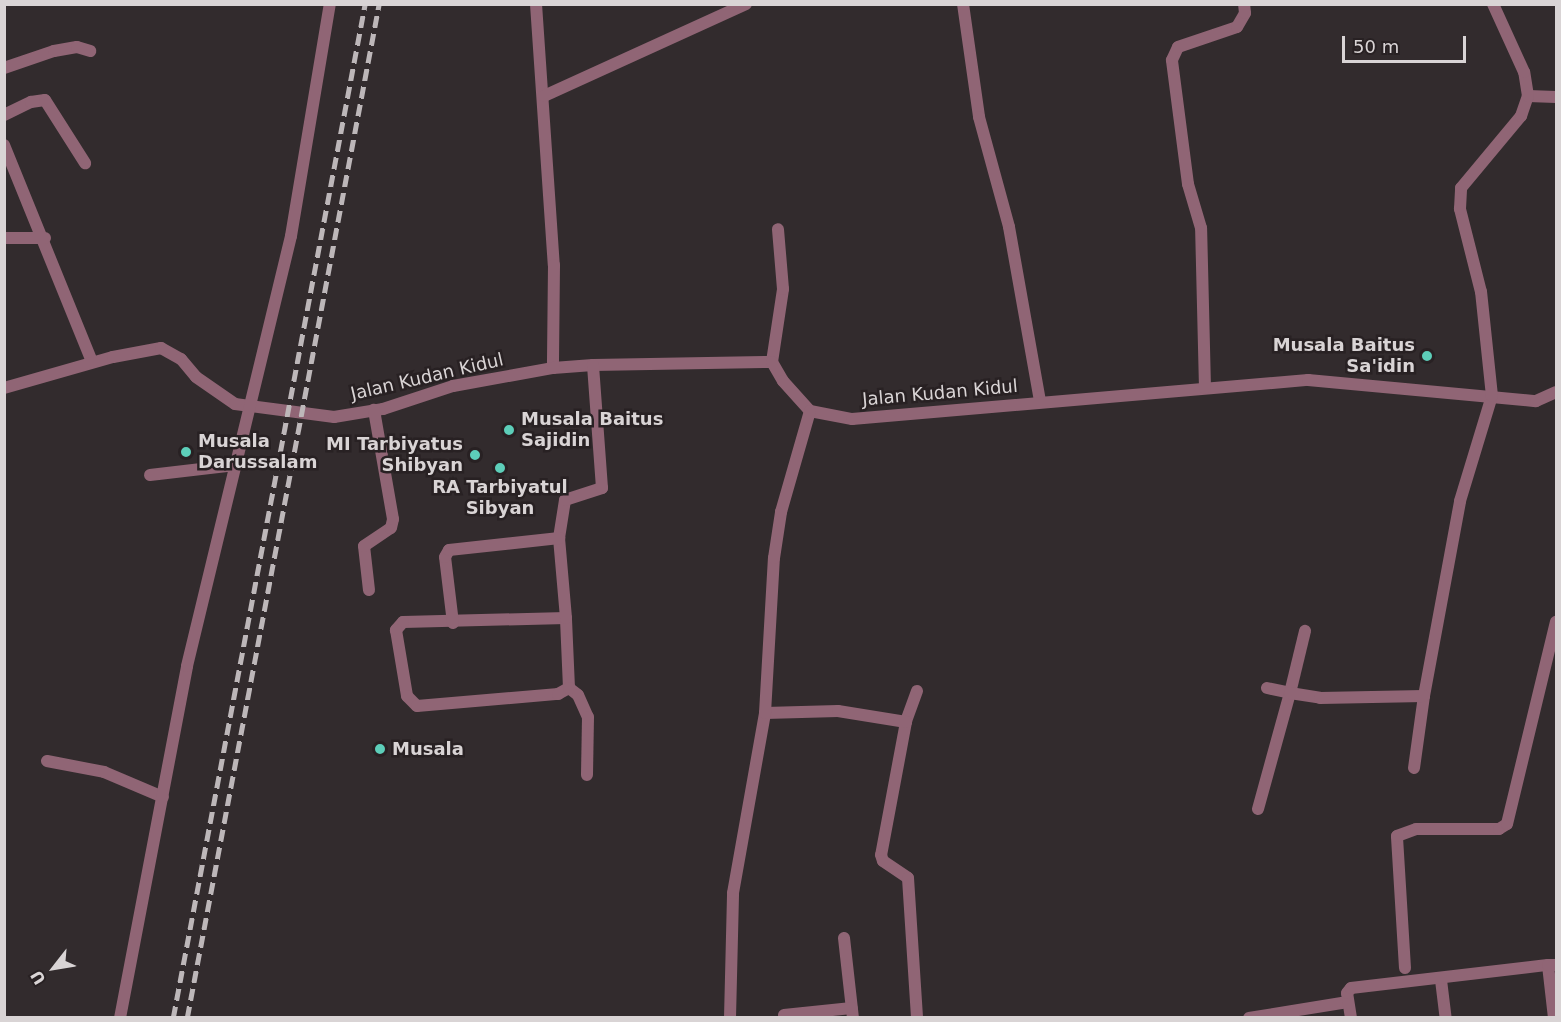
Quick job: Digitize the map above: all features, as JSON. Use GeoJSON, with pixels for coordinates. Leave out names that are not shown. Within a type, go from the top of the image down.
{"type":"FeatureCollection","features":[{"type":"Feature","properties":{"kind":"street"},"geometry":{"type":"LineString","coordinates":[[120,1017],[186,666],[291,236],[330,4]]}},
{"type":"Feature","properties":{"kind":"street"},"geometry":{"type":"LineString","coordinates":[[536,4],[554,265],[553,368]]}},
{"type":"Feature","properties":{"kind":"street"},"geometry":{"type":"LineString","coordinates":[[544,96],[746,4]]}},
{"type":"Feature","properties":{"kind":"street"},"geometry":{"type":"LineString","coordinates":[[963,4],[979,117],[1009,227],[1040,401]]}},
{"type":"Feature","properties":{"kind":"street"},"geometry":{"type":"LineString","coordinates":[[1205,388],[1201,228],[1188,184],[1172,60],[1178,47],[1237,27],[1245,13],[1244,4]]}},
{"type":"Feature","properties":{"kind":"street"},"geometry":{"type":"LineString","coordinates":[[1414,768],[1424,696],[1460,501],[1492,396],[1481,292],[1460,209],[1461,188],[1521,116],[1528,96],[1524,72],[1493,4]]}},
{"type":"Feature","properties":{"kind":"street"},"geometry":{"type":"LineString","coordinates":[[4,68],[54,51],[77,47],[90,51]]}},
{"type":"Feature","properties":{"kind":"street"},"geometry":{"type":"LineString","coordinates":[[1528,96],[1557,97]]}},
{"type":"Feature","properties":{"kind":"street"},"geometry":{"type":"LineString","coordinates":[[4,115],[31,102],[45,100],[85,163]]}},
{"type":"Feature","properties":{"kind":"street"},"geometry":{"type":"LineString","coordinates":[[4,145],[45,238],[92,362]]}},
{"type":"Feature","properties":{"kind":"street"},"geometry":{"type":"LineString","coordinates":[[730,1017],[733,893],[765,713],[774,558],[782,512],[810,411],[783,381],[772,362],[783,289],[778,229]]}},
{"type":"Feature","properties":{"kind":"street"},"geometry":{"type":"LineString","coordinates":[[4,238],[45,238]]}},
{"type":"Feature","properties":{"kind":"street","name":"Jalan Kudan Kidul"},"geometry":{"type":"LineString","coordinates":[[4,388],[92,362],[161,348],[181,358],[196,377],[220,396],[248,408],[334,417],[374,410],[453,386],[553,368],[593,365],[772,362]]}},
{"type":"Feature","properties":{"kind":"street"},"geometry":{"type":"LineString","coordinates":[[587,775],[588,717],[578,695],[569,688],[559,538],[566,500],[602,488],[593,365]]}},
{"type":"Feature","properties":{"kind":"street","name":"Jalan Kudan Kidul"},"geometry":{"type":"LineString","coordinates":[[810,411],[875,419],[1040,401],[1336,380],[1536,401],[1557,392]]}},
{"type":"Feature","properties":{"kind":"street"},"geometry":{"type":"LineString","coordinates":[[369,590],[364,546],[392,528],[393,519],[374,410]]}},
{"type":"Feature","properties":{"kind":"street"},"geometry":{"type":"LineString","coordinates":[[150,475],[235,465]]}},
{"type":"Feature","properties":{"kind":"street"},"geometry":{"type":"LineString","coordinates":[[453,623],[445,557],[449,550],[559,538]]}},
{"type":"Feature","properties":{"kind":"street"},"geometry":{"type":"LineString","coordinates":[[566,618],[453,623],[403,622],[397,626],[406,696],[417,706],[558,694],[569,688]]}},
{"type":"Feature","properties":{"kind":"street"},"geometry":{"type":"LineString","coordinates":[[1405,968],[1399,908],[1396,839],[1400,834],[1416,829],[1499,829],[1509,820],[1533,710],[1557,622]]}},
{"type":"Feature","properties":{"kind":"street"},"geometry":{"type":"LineString","coordinates":[[1258,809],[1305,631]]}},
{"type":"Feature","properties":{"kind":"street"},"geometry":{"type":"LineString","coordinates":[[1267,688],[1320,698],[1424,696]]}},
{"type":"Feature","properties":{"kind":"street"},"geometry":{"type":"LineString","coordinates":[[917,692],[906,723],[881,855],[883,861],[908,878],[917,1017]]}},
{"type":"Feature","properties":{"kind":"street"},"geometry":{"type":"LineString","coordinates":[[765,713],[838,711],[906,723]]}},
{"type":"Feature","properties":{"kind":"street"},"geometry":{"type":"LineString","coordinates":[[47,761],[104,772],[163,797]]}},
{"type":"Feature","properties":{"kind":"street"},"geometry":{"type":"LineString","coordinates":[[784,1016],[853,1013],[844,938]]}},
{"type":"Feature","properties":{"kind":"street"},"geometry":{"type":"LineString","coordinates":[[1351,1017],[1347,993],[1351,988],[1441,980],[1552,965],[1554,1017]]}},
{"type":"Feature","properties":{"kind":"street"},"geometry":{"type":"LineString","coordinates":[[1441,980],[1446,1017]]}},
{"type":"Feature","properties":{"kind":"street"},"geometry":{"type":"LineString","coordinates":[[1249,1017],[1348,1002]]}},
{"type":"Feature","properties":{"kind":"railway"},"geometry":{"type":"LineString","coordinates":[[173,1018],[365,4]]}},
{"type":"Feature","properties":{"kind":"railway"},"geometry":{"type":"LineString","coordinates":[[187,1018],[379,4]]}},
{"type":"Feature","properties":{"kind":"place","name":"Musala Baitus Sa'idin"},"geometry":{"type":"Point","coordinates":[1427,356]}},
{"type":"Feature","properties":{"kind":"place","name":"Musala Baitus Sajidin"},"geometry":{"type":"Point","coordinates":[509,430]}},
{"type":"Feature","properties":{"kind":"place","name":"Musala Darussalam"},"geometry":{"type":"Point","coordinates":[186,452]}},
{"type":"Feature","properties":{"kind":"place","name":"MI Tarbiyatus Shibyan"},"geometry":{"type":"Point","coordinates":[475,455]}},
{"type":"Feature","properties":{"kind":"place","name":"RA Tarbiyatul Sibyan"},"geometry":{"type":"Point","coordinates":[500,468]}},
{"type":"Feature","properties":{"kind":"place","name":"Musala"},"geometry":{"type":"Point","coordinates":[380,749]}}]}
